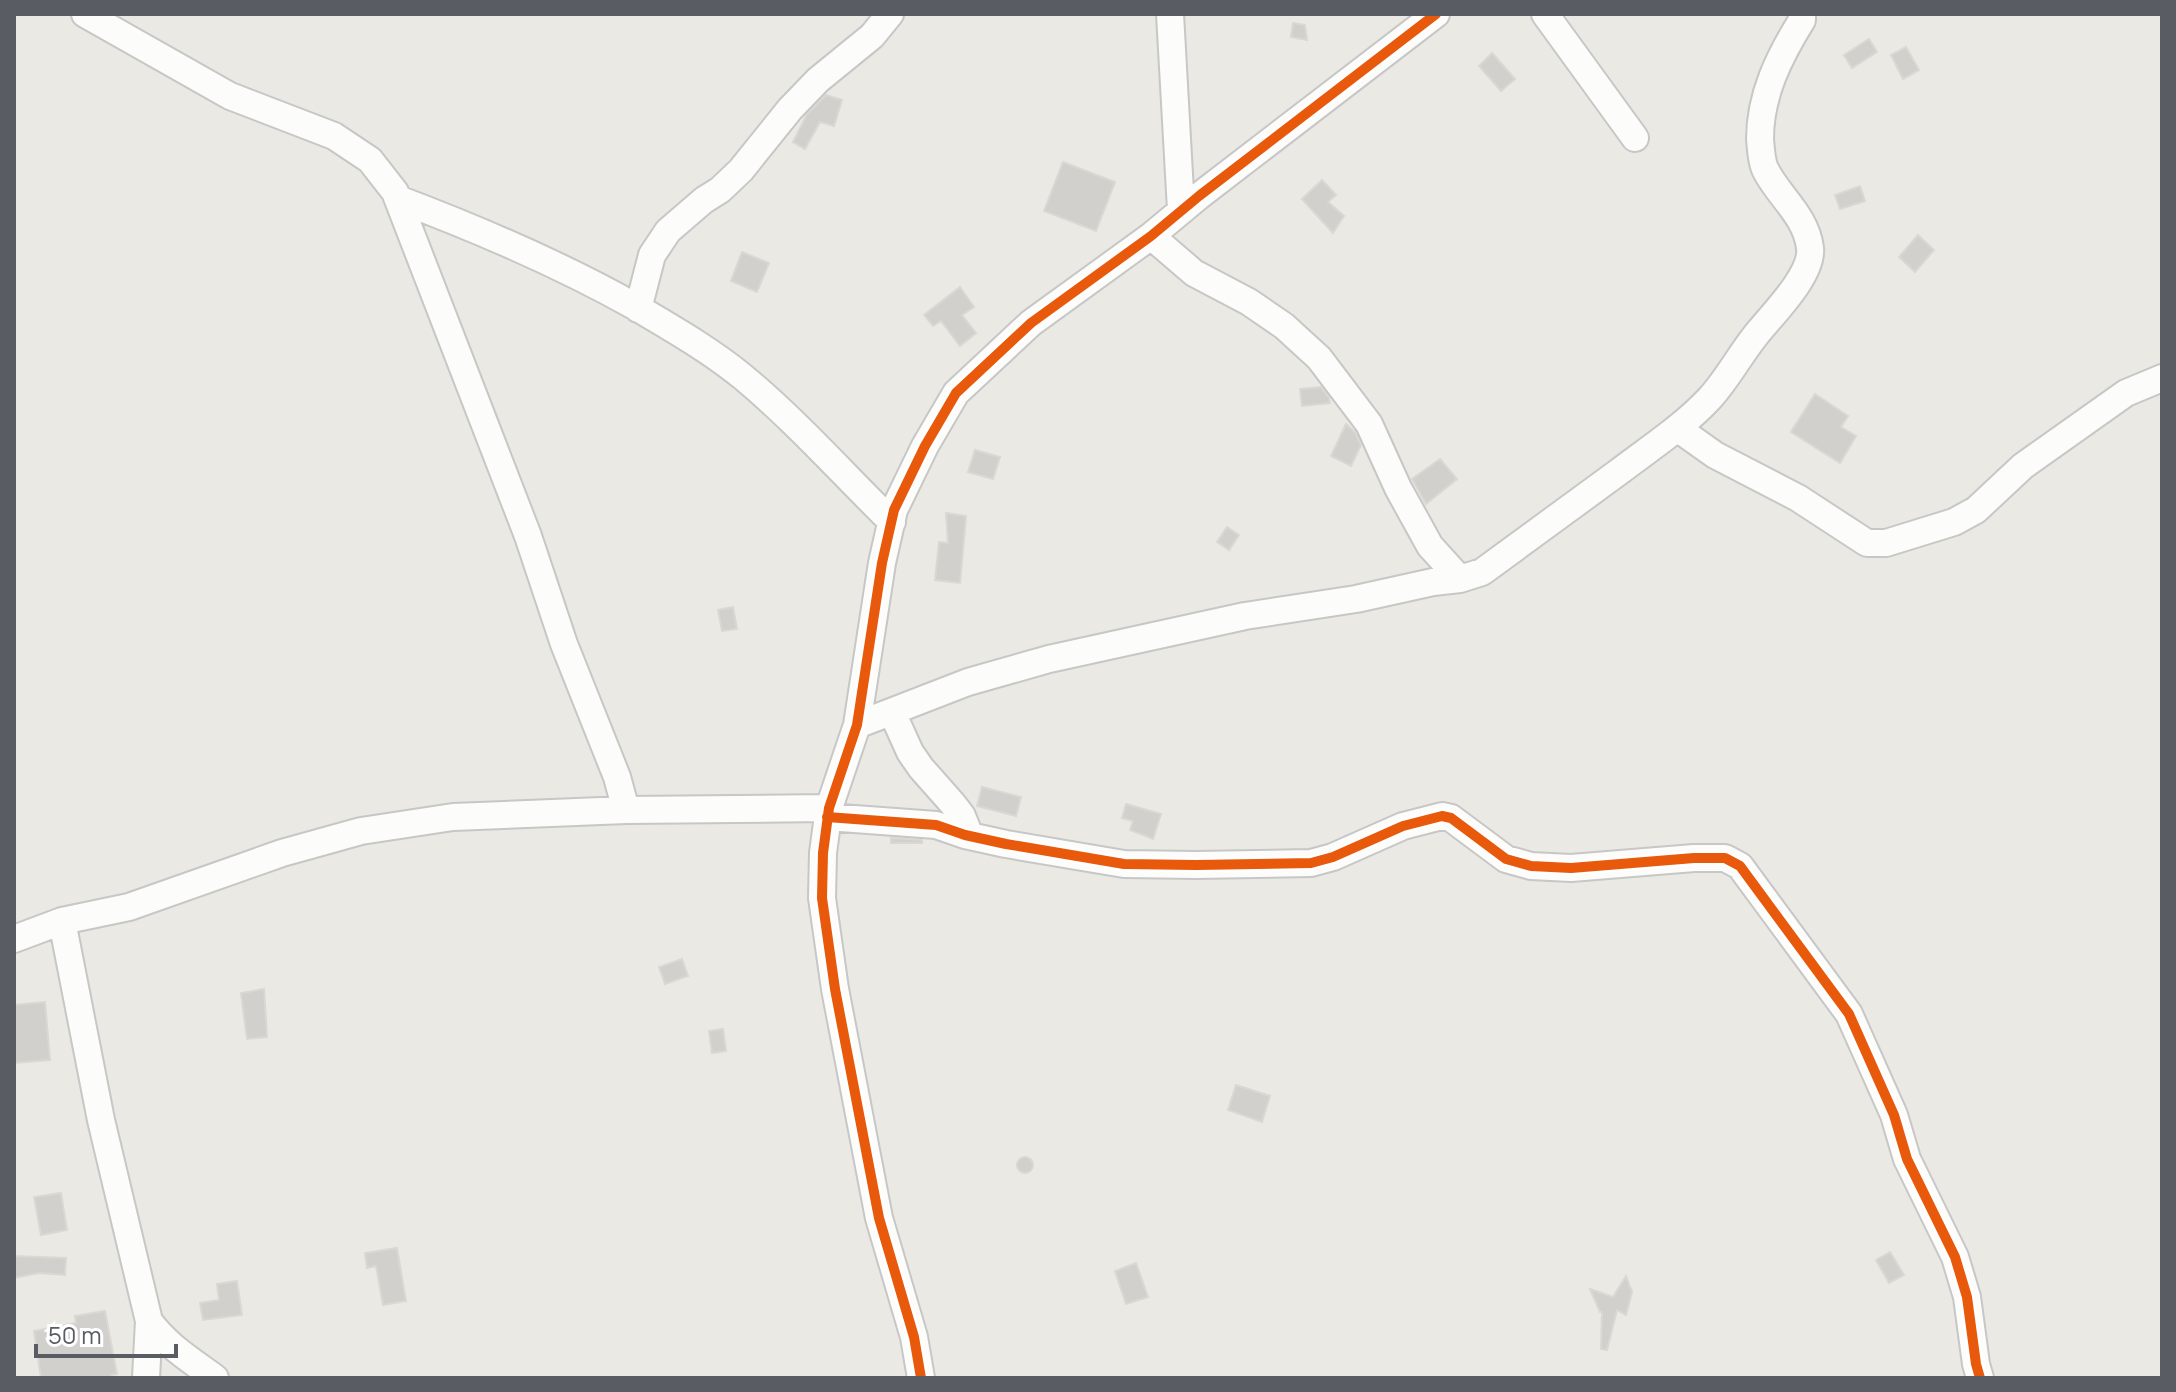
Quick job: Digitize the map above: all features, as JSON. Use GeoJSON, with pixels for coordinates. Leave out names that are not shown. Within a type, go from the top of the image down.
{"type":"FeatureCollection","features":[{"type":"Feature","properties":{"kind":"street"},"geometry":{"type":"LineString","coordinates":[[85,14],[230,96],[334,136],[370,160],[395,192],[528,536],[564,644],[617,777],[626,810]]}},
{"type":"Feature","properties":{"kind":"street"},"geometry":{"type":"LineString","coordinates":[[638,309],[652,255],[668,231],[741,170],[790,109],[818,80],[872,36],[890,14]]}},
{"type":"Feature","properties":{"kind":"street"},"geometry":{"type":"LineString","coordinates":[[1170,14],[1181,210]]}},
{"type":"Feature","properties":{"kind":"street"},"geometry":{"type":"LineString","coordinates":[[921,1378],[914,1337],[879,1218],[827,940],[822,898],[828,813],[857,725],[882,563],[894,510],[925,446],[956,393],[1031,323],[1151,236],[1436,14]]}},
{"type":"Feature","properties":{"kind":"street"},"geometry":{"type":"LineString","coordinates":[[1545,14],[1635,138]]}},
{"type":"Feature","properties":{"kind":"street"},"geometry":{"type":"LineString","coordinates":[[857,725],[968,682],[1049,659],[1245,616],[1343,601],[1482,572],[1677,428],[1709,399],[1784,302],[1808,261],[1811,250],[1804,230],[1765,168],[1761,149],[1762,115],[1768,86],[1802,20],[1802,14]]}},
{"type":"Feature","properties":{"kind":"street"},"geometry":{"type":"LineString","coordinates":[[398,199],[474,228],[588,280],[681,333],[776,405],[892,522]]}},
{"type":"Feature","properties":{"kind":"street"},"geometry":{"type":"LineString","coordinates":[[1151,236],[1194,273],[1249,302],[1284,326],[1319,358],[1369,424],[1398,488],[1430,546],[1460,579]]}},
{"type":"Feature","properties":{"kind":"street"},"geometry":{"type":"LineString","coordinates":[[1677,428],[1715,455],[1798,498],[1867,543],[1886,543],[1954,522],[1976,510],[2023,466],[2126,393],[2162,378]]}},
{"type":"Feature","properties":{"kind":"street"},"geometry":{"type":"LineString","coordinates":[[892,712],[910,752],[962,816],[970,836]]}},
{"type":"Feature","properties":{"kind":"street"},"geometry":{"type":"LineString","coordinates":[[14,939],[62,921],[129,907],[282,853],[361,831],[453,817],[626,810],[828,813],[936,825],[970,836],[1124,864],[1281,865],[1311,863],[1333,857],[1403,826],[1442,816],[1451,818],[1506,859],[1531,866],[1571,868],[1725,858],[1740,866],[1849,1014],[1894,1115],[1907,1159],[1955,1257],[1967,1297],[1980,1378]]}},
{"type":"Feature","properties":{"kind":"street"},"geometry":{"type":"LineString","coordinates":[[62,921],[101,1120],[149,1321],[146,1378]]}},
{"type":"Feature","properties":{"kind":"street"},"geometry":{"type":"LineString","coordinates":[[149,1321],[170,1344],[215,1378]]}},
{"type":"Feature","properties":{"kind":"building"},"geometry":{"type":"Polygon","coordinates":[[[1293,23],[1305,25],[1307,40],[1291,37],[1293,23]]]}},
{"type":"Feature","properties":{"kind":"building"},"geometry":{"type":"Polygon","coordinates":[[[1869,39],[1877,52],[1852,68],[1844,55],[1869,39]]]}},
{"type":"Feature","properties":{"kind":"building"},"geometry":{"type":"Polygon","coordinates":[[[1906,47],[1919,70],[1903,79],[1891,55],[1906,47]]]}},
{"type":"Feature","properties":{"kind":"building"},"geometry":{"type":"Polygon","coordinates":[[[1492,53],[1515,79],[1501,91],[1479,66],[1492,53]]]}},
{"type":"Feature","properties":{"kind":"building"},"geometry":{"type":"Polygon","coordinates":[[[826,95],[842,100],[834,126],[820,122],[805,149],[793,142],[807,114],[826,95]]]}},
{"type":"Feature","properties":{"kind":"building"},"geometry":{"type":"Polygon","coordinates":[[[1063,162],[1115,182],[1096,231],[1044,211],[1063,162]]]}},
{"type":"Feature","properties":{"kind":"building"},"geometry":{"type":"Polygon","coordinates":[[[1322,180],[1336,195],[1328,202],[1344,216],[1333,233],[1302,199],[1322,180]]]}},
{"type":"Feature","properties":{"kind":"building"},"geometry":{"type":"Polygon","coordinates":[[[1860,186],[1865,201],[1840,209],[1835,195],[1860,186]]]}},
{"type":"Feature","properties":{"kind":"building"},"geometry":{"type":"Polygon","coordinates":[[[1918,235],[1934,250],[1915,272],[1899,257],[1918,235]]]}},
{"type":"Feature","properties":{"kind":"building"},"geometry":{"type":"Polygon","coordinates":[[[742,252],[769,263],[757,292],[731,281],[742,252]]]}},
{"type":"Feature","properties":{"kind":"building"},"geometry":{"type":"Polygon","coordinates":[[[960,287],[974,307],[962,315],[976,333],[960,346],[941,321],[933,326],[924,315],[960,287]]]}},
{"type":"Feature","properties":{"kind":"building"},"geometry":{"type":"Polygon","coordinates":[[[1321,387],[1330,403],[1302,406],[1300,389],[1321,387]]]}},
{"type":"Feature","properties":{"kind":"building"},"geometry":{"type":"Polygon","coordinates":[[[1815,394],[1848,416],[1841,427],[1856,436],[1840,463],[1791,432],[1815,394]]]}},
{"type":"Feature","properties":{"kind":"building"},"geometry":{"type":"Polygon","coordinates":[[[1346,424],[1355,432],[1361,445],[1351,466],[1331,456],[1346,424]]]}},
{"type":"Feature","properties":{"kind":"building"},"geometry":{"type":"Polygon","coordinates":[[[975,450],[1000,457],[993,479],[968,472],[975,450]]]}},
{"type":"Feature","properties":{"kind":"building"},"geometry":{"type":"Polygon","coordinates":[[[1440,459],[1457,479],[1426,504],[1412,479],[1440,459]]]}},
{"type":"Feature","properties":{"kind":"building"},"geometry":{"type":"Polygon","coordinates":[[[946,513],[966,516],[960,583],[935,580],[939,542],[948,543],[946,513]]]}},
{"type":"Feature","properties":{"kind":"building"},"geometry":{"type":"Polygon","coordinates":[[[1227,527],[1239,535],[1229,550],[1217,542],[1227,527]]]}},
{"type":"Feature","properties":{"kind":"building"},"geometry":{"type":"Polygon","coordinates":[[[733,607],[737,629],[722,631],[718,610],[733,607]]]}},
{"type":"Feature","properties":{"kind":"building"},"geometry":{"type":"Polygon","coordinates":[[[982,787],[1021,797],[1016,816],[977,806],[982,787]]]}},
{"type":"Feature","properties":{"kind":"building"},"geometry":{"type":"Polygon","coordinates":[[[1126,804],[1161,814],[1153,839],[1130,830],[1133,821],[1122,818],[1126,804]]]}},
{"type":"Feature","properties":{"kind":"building"},"geometry":{"type":"Polygon","coordinates":[[[891,838],[922,840],[922,843],[891,843],[891,838]]]}},
{"type":"Feature","properties":{"kind":"building"},"geometry":{"type":"Polygon","coordinates":[[[682,959],[688,976],[665,984],[659,967],[682,959]]]}},
{"type":"Feature","properties":{"kind":"building"},"geometry":{"type":"Polygon","coordinates":[[[264,989],[267,1037],[247,1039],[241,993],[264,989]]]}},
{"type":"Feature","properties":{"kind":"building"},"geometry":{"type":"Polygon","coordinates":[[[45,1002],[50,1060],[14,1063],[14,1005],[45,1002]]]}},
{"type":"Feature","properties":{"kind":"building"},"geometry":{"type":"Polygon","coordinates":[[[723,1029],[726,1051],[712,1053],[709,1031],[723,1029]]]}},
{"type":"Feature","properties":{"kind":"building"},"geometry":{"type":"Polygon","coordinates":[[[1236,1085],[1270,1096],[1262,1122],[1228,1110],[1236,1085]]]}},
{"type":"Feature","properties":{"kind":"building"},"geometry":{"type":"Polygon","coordinates":[[[1022,1157],[1028,1157],[1033,1165],[1031,1171],[1022,1173],[1017,1168],[1017,1162],[1022,1157]]]}},
{"type":"Feature","properties":{"kind":"building"},"geometry":{"type":"Polygon","coordinates":[[[61,1193],[67,1230],[41,1235],[34,1197],[61,1193]]]}},
{"type":"Feature","properties":{"kind":"building"},"geometry":{"type":"Polygon","coordinates":[[[397,1248],[406,1301],[383,1305],[376,1266],[367,1268],[365,1253],[397,1248]]]}},
{"type":"Feature","properties":{"kind":"building"},"geometry":{"type":"Polygon","coordinates":[[[1890,1252],[1904,1275],[1889,1283],[1876,1260],[1890,1252]]]}},
{"type":"Feature","properties":{"kind":"building"},"geometry":{"type":"Polygon","coordinates":[[[14,1256],[66,1258],[65,1275],[39,1273],[14,1278],[14,1256]]]}},
{"type":"Feature","properties":{"kind":"building"},"geometry":{"type":"Polygon","coordinates":[[[1136,1263],[1148,1297],[1126,1304],[1115,1271],[1136,1263]]]}},
{"type":"Feature","properties":{"kind":"building"},"geometry":{"type":"Polygon","coordinates":[[[1626,1276],[1632,1292],[1626,1315],[1617,1310],[1607,1350],[1601,1349],[1602,1312],[1590,1289],[1613,1297],[1626,1276]]]}},
{"type":"Feature","properties":{"kind":"building"},"geometry":{"type":"Polygon","coordinates":[[[237,1281],[242,1315],[203,1320],[200,1303],[219,1300],[217,1284],[237,1281]]]}},
{"type":"Feature","properties":{"kind":"building"},"geometry":{"type":"Polygon","coordinates":[[[105,1311],[117,1374],[111,1375],[112,1378],[41,1378],[34,1331],[76,1323],[75,1316],[105,1311]]]}},
{"type":"Feature","properties":{"kind":"cycle path"},"geometry":{"type":"LineString","coordinates":[[921,1378],[914,1337],[879,1218],[835,989],[822,898],[823,853],[829,808],[857,725],[882,563],[894,510],[925,446],[956,393],[1031,323],[1151,236],[1436,14]]}},
{"type":"Feature","properties":{"kind":"cycle path"},"geometry":{"type":"LineString","coordinates":[[827,817],[936,825],[1006,844],[1124,864],[1311,863],[1333,857],[1403,826],[1442,816],[1451,818],[1506,859],[1531,866],[1571,868],[1725,858],[1740,866],[1849,1014],[1894,1115],[1907,1159],[1955,1257],[1967,1297],[1980,1378]]}}]}
